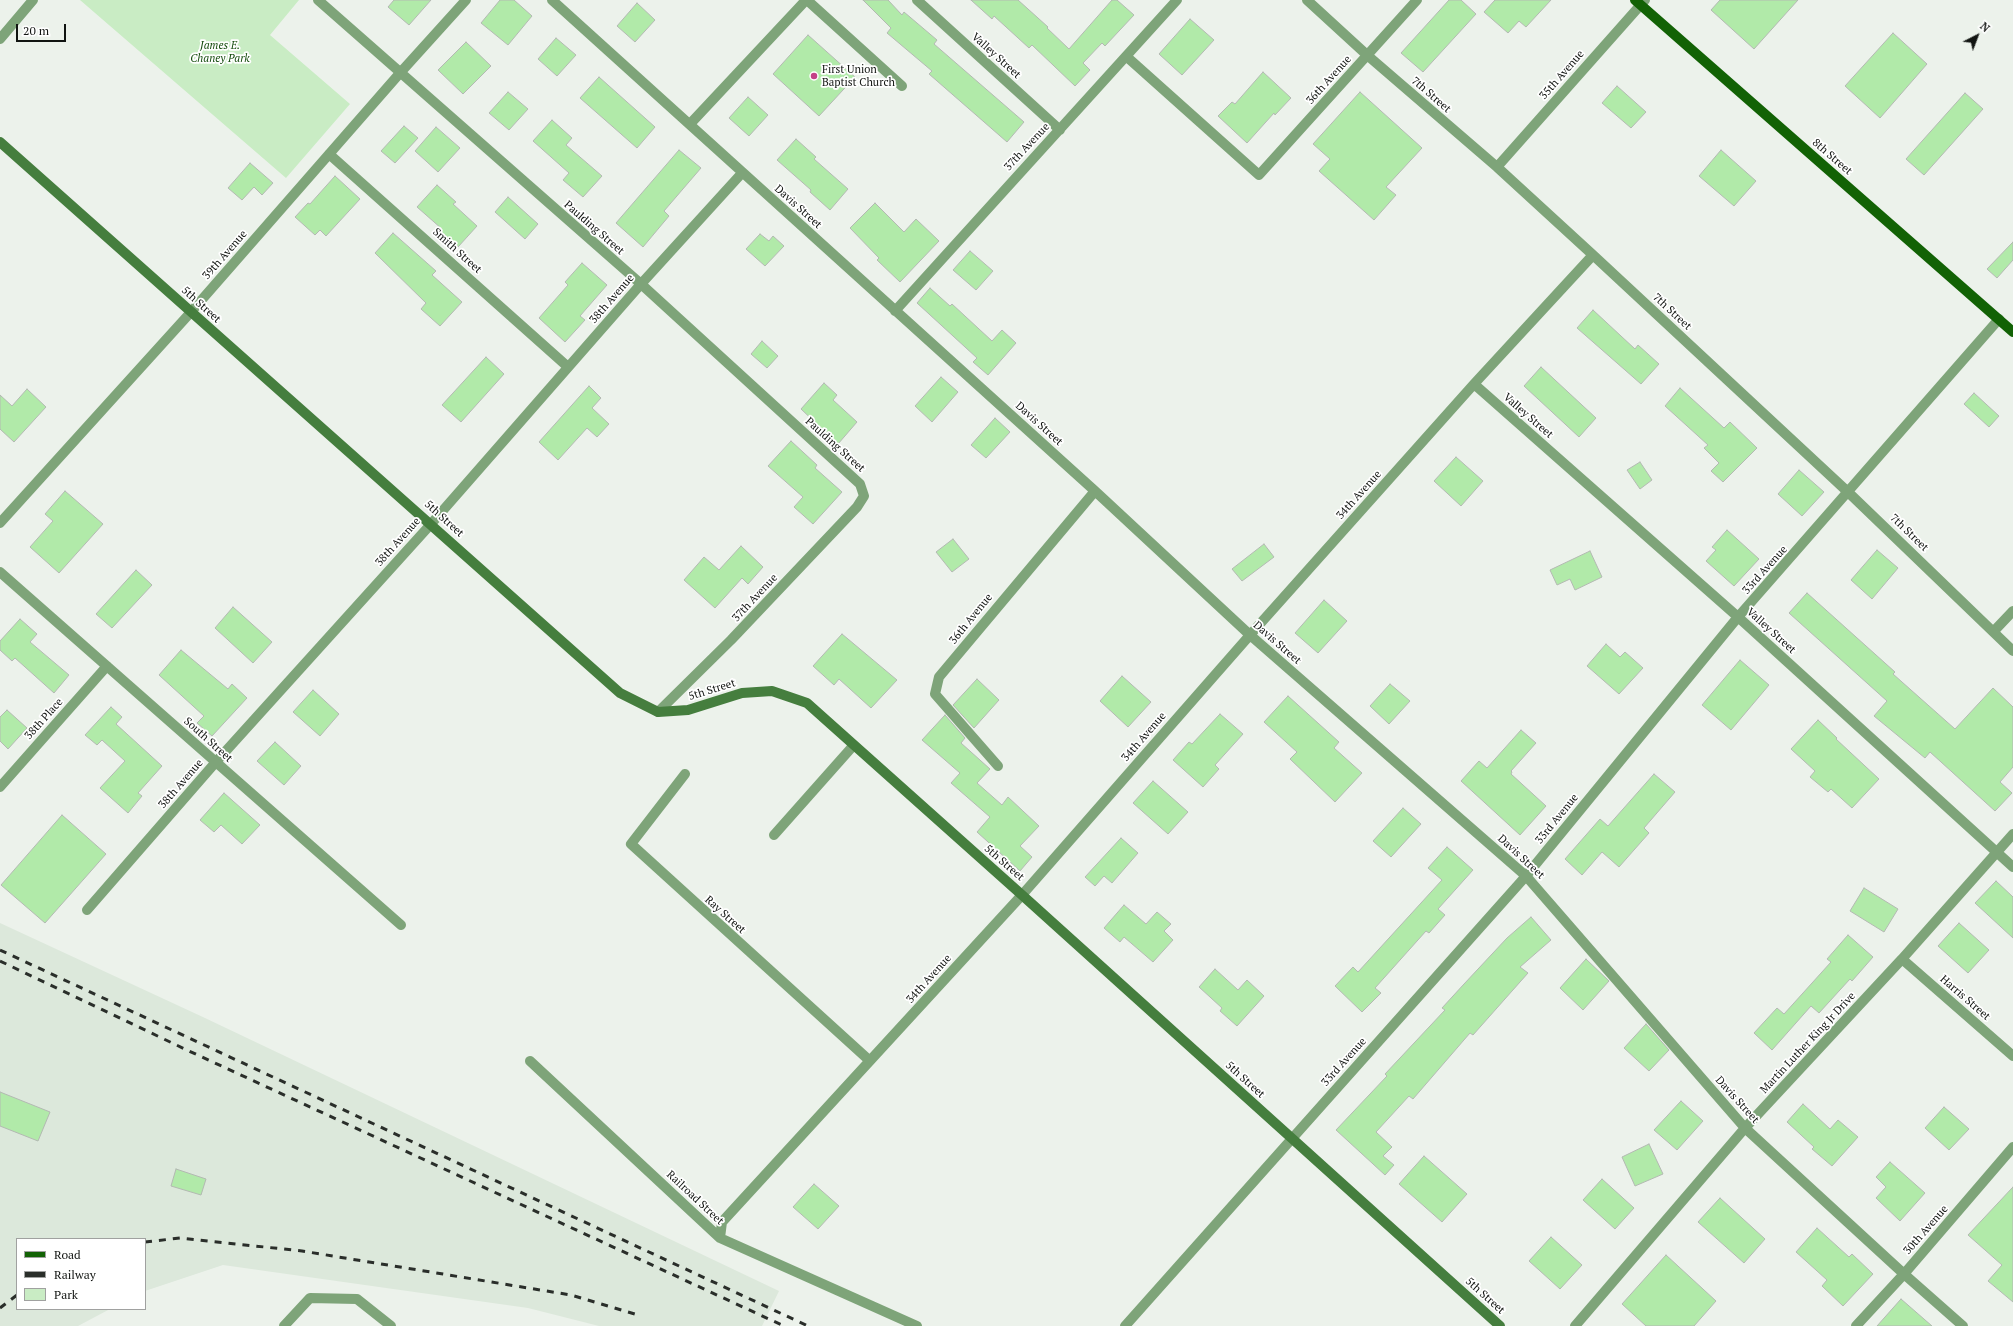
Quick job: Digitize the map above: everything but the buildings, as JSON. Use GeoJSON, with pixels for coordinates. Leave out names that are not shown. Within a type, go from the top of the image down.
{"type":"FeatureCollection","features":[{"type":"Feature","properties":{"kind":"main road","name":"8th Street"},"geometry":{"type":"LineString","coordinates":[[1640,2],[2013,332]]}},
{"type":"Feature","properties":{"kind":"street"},"geometry":{"type":"LineString","coordinates":[[0,39],[33,0]]}},
{"type":"Feature","properties":{"kind":"street","name":"Paulding Street"},"geometry":{"type":"LineString","coordinates":[[318,0],[641,284],[860,484],[864,496]]}},
{"type":"Feature","properties":{"kind":"street","name":"39th Avenue"},"geometry":{"type":"LineString","coordinates":[[0,523],[191,312],[400,73],[466,0]]}},
{"type":"Feature","properties":{"kind":"street","name":"Davis Street"},"geometry":{"type":"LineString","coordinates":[[552,0],[1095,491],[1250,635],[1526,876],[1745,1128],[1963,1326]]}},
{"type":"Feature","properties":{"kind":"street"},"geometry":{"type":"LineString","coordinates":[[690,124],[807,0],[902,86]]}},
{"type":"Feature","properties":{"kind":"street","name":"Valley Street"},"geometry":{"type":"LineString","coordinates":[[917,0],[1060,130]]}},
{"type":"Feature","properties":{"kind":"street","name":"37th Avenue"},"geometry":{"type":"LineString","coordinates":[[895,311],[1127,57],[1177,0]]}},
{"type":"Feature","properties":{"kind":"street","name":"7th Street"},"geometry":{"type":"LineString","coordinates":[[1307,0],[1367,55],[1497,167],[1593,255],[1849,493],[1994,631],[2013,651]]}},
{"type":"Feature","properties":{"kind":"street","name":"36th Avenue"},"geometry":{"type":"LineString","coordinates":[[1127,57],[1259,175],[1417,0]]}},
{"type":"Feature","properties":{"kind":"street","name":"35th Avenue"},"geometry":{"type":"LineString","coordinates":[[1497,167],[1640,2]]}},
{"type":"Feature","properties":{"kind":"street","name":"5th Street"},"geometry":{"type":"LineString","coordinates":[[0,142],[431,524],[620,694],[658,712],[688,710],[742,693],[772,691],[807,703],[853,746],[1022,895],[1500,1326]]}},
{"type":"Feature","properties":{"kind":"street","name":"Smith Street"},"geometry":{"type":"LineString","coordinates":[[329,154],[568,367]]}},
{"type":"Feature","properties":{"kind":"street","name":"38th Avenue"},"geometry":{"type":"LineString","coordinates":[[87,910],[215,763],[431,524],[641,284],[742,173]]}},
{"type":"Feature","properties":{"kind":"street","name":"34th Avenue"},"geometry":{"type":"LineString","coordinates":[[720,1238],[722,1222],[1022,895],[1250,635],[1474,384],[1593,255]]}},
{"type":"Feature","properties":{"kind":"street","name":"33rd Avenue"},"geometry":{"type":"LineString","coordinates":[[1125,1326],[1526,876],[1738,617],[1849,493],[1999,319]]}},
{"type":"Feature","properties":{"kind":"street","name":"Valley Street"},"geometry":{"type":"LineString","coordinates":[[1474,384],[1738,617],[2013,866]]}},
{"type":"Feature","properties":{"kind":"street","name":"36th Avenue"},"geometry":{"type":"LineString","coordinates":[[998,766],[936,694],[939,677],[1095,491]]}},
{"type":"Feature","properties":{"kind":"street","name":"37th Avenue"},"geometry":{"type":"LineString","coordinates":[[658,712],[731,640],[856,507],[864,496]]}},
{"type":"Feature","properties":{"kind":"street","name":"South Street"},"geometry":{"type":"LineString","coordinates":[[0,572],[215,763],[402,925]]}},
{"type":"Feature","properties":{"kind":"street"},"geometry":{"type":"LineString","coordinates":[[1994,631],[2013,611]]}},
{"type":"Feature","properties":{"kind":"street","name":"38th Place"},"geometry":{"type":"LineString","coordinates":[[1,784],[107,666]]}},
{"type":"Feature","properties":{"kind":"street"},"geometry":{"type":"LineString","coordinates":[[774,835],[853,746]]}},
{"type":"Feature","properties":{"kind":"street","name":"Ray Street"},"geometry":{"type":"LineString","coordinates":[[685,774],[631,844],[870,1061]]}},
{"type":"Feature","properties":{"kind":"street","name":"Martin Luther King Jr Drive"},"geometry":{"type":"LineString","coordinates":[[1575,1326],[1745,1128],[1902,959],[2013,834]]}},
{"type":"Feature","properties":{"kind":"street","name":"Harris Street"},"geometry":{"type":"LineString","coordinates":[[1902,959],[2013,1056]]}},
{"type":"Feature","properties":{"kind":"street","name":"Railroad Street"},"geometry":{"type":"LineString","coordinates":[[530,1061],[720,1238],[917,1326]]}},
{"type":"Feature","properties":{"kind":"street","name":"30th Avenue"},"geometry":{"type":"LineString","coordinates":[[1856,1326],[1904,1274],[2013,1147]]}},
{"type":"Feature","properties":{"kind":"street"},"geometry":{"type":"LineString","coordinates":[[284,1326],[310,1298],[357,1299],[391,1326]]}},
{"type":"Feature","properties":{"kind":"shaded area"},"geometry":{"type":"Polygon","coordinates":[[[0,923],[205,1018],[779,1291],[762,1326],[599,1326],[528,1308],[223,1265],[146,1291],[146,1238],[16,1238],[16,1310],[108,1310],[78,1326],[0,1326],[0,923]]]}},
{"type":"Feature","properties":{"kind":"green space","name":"James E. Chaney Park"},"geometry":{"type":"Polygon","coordinates":[[[80,0],[299,0],[270,35],[350,104],[286,178],[80,0]]]}},
{"type":"Feature","properties":{"kind":"railway"},"geometry":{"type":"LineString","coordinates":[[0,950],[808,1326]]}},
{"type":"Feature","properties":{"kind":"railway"},"geometry":{"type":"LineString","coordinates":[[0,961],[189,1051],[784,1326]]}},
{"type":"Feature","properties":{"kind":"railway"},"geometry":{"type":"LineString","coordinates":[[146,1242],[180,1238],[302,1251],[571,1295],[638,1315]]}},
{"type":"Feature","properties":{"kind":"railway"},"geometry":{"type":"LineString","coordinates":[[0,1308],[16,1296]]}},
{"type":"Feature","properties":{"kind":"place","name":"First Union Baptist Church"},"geometry":{"type":"Point","coordinates":[814,76]}}]}
